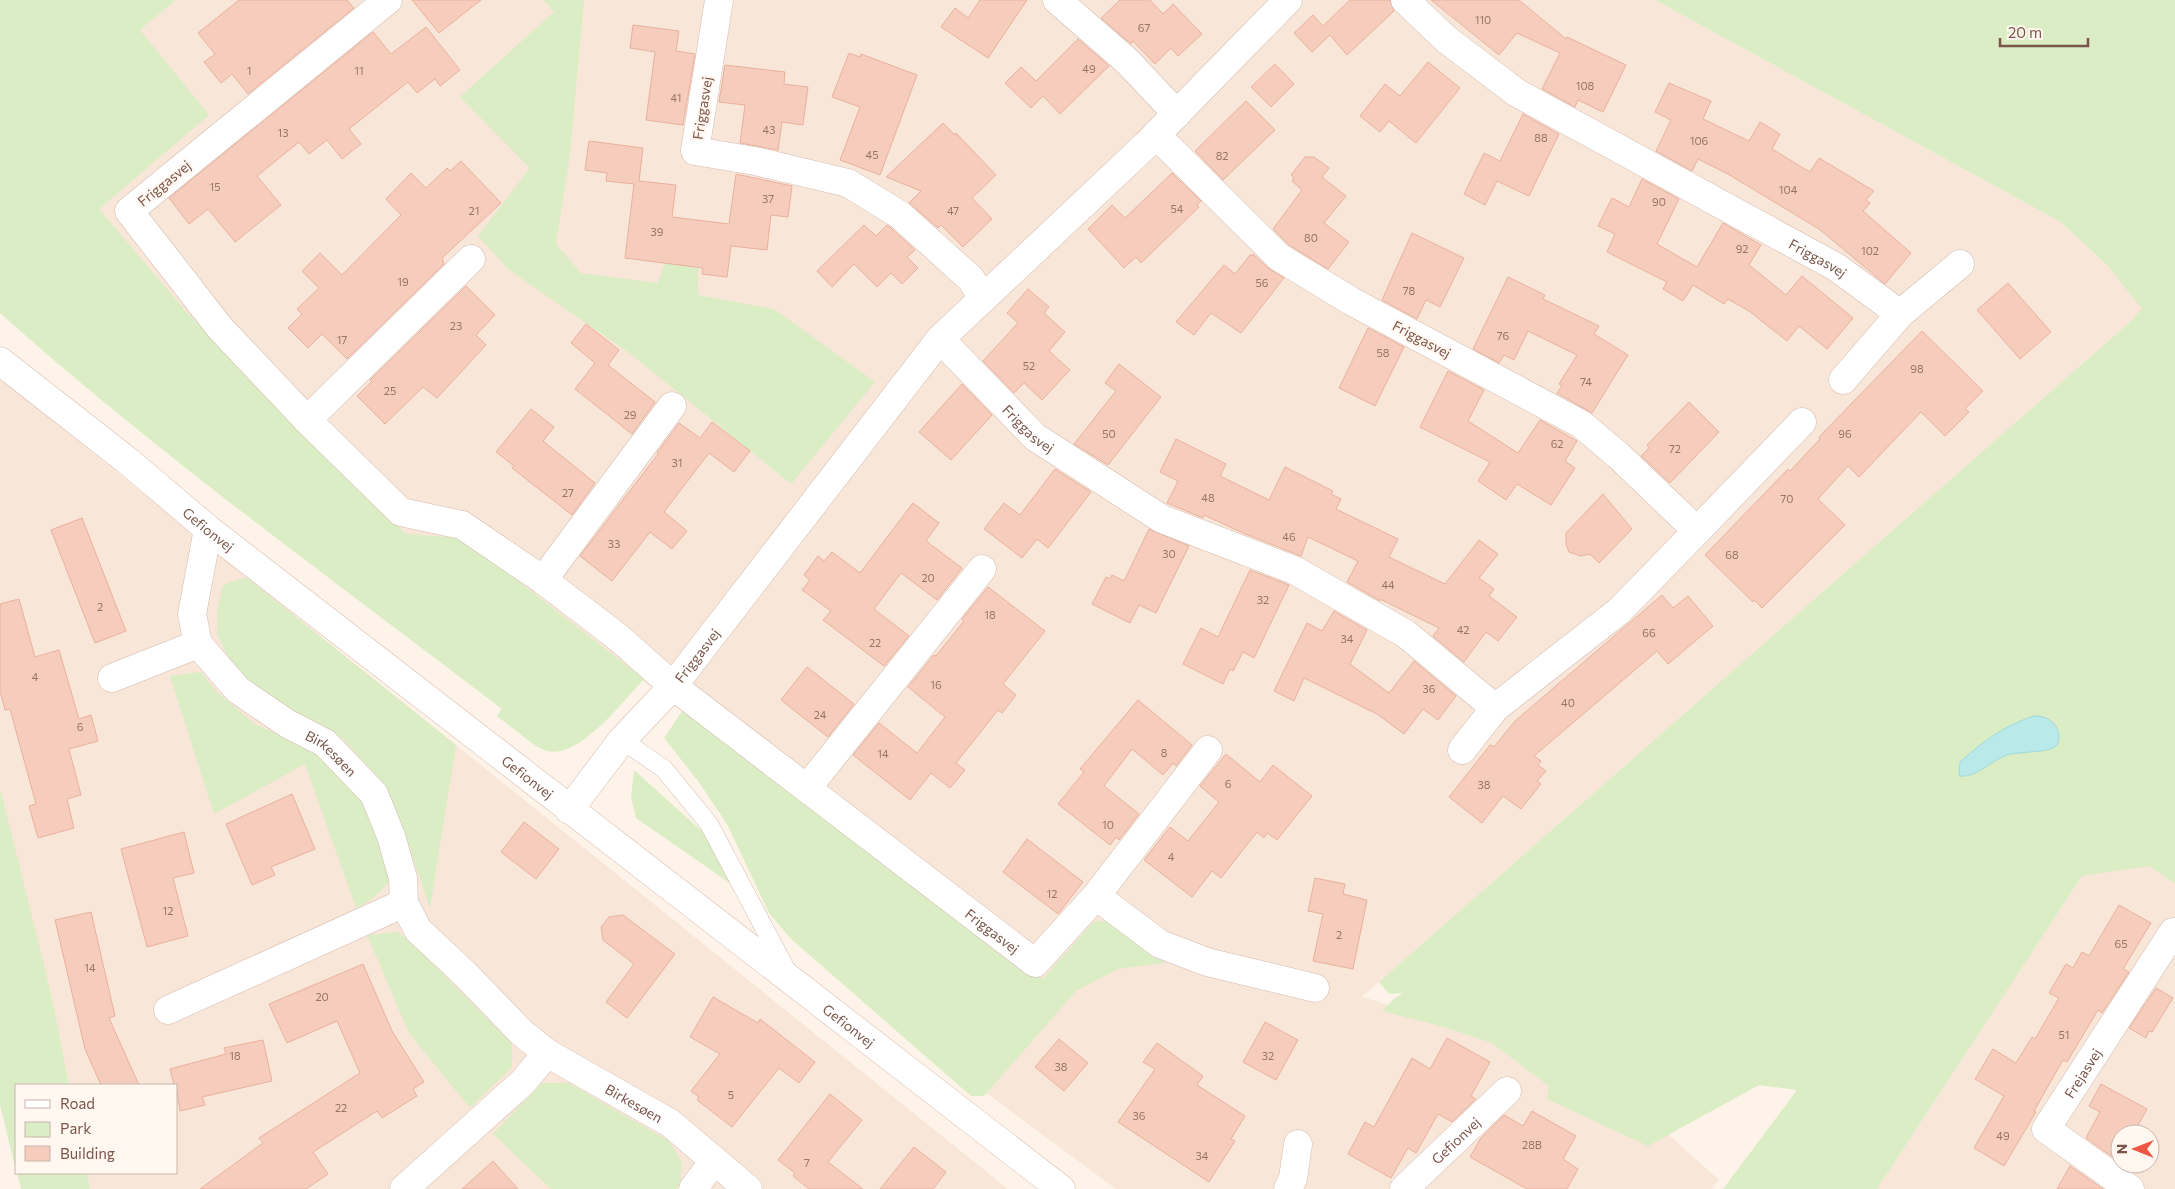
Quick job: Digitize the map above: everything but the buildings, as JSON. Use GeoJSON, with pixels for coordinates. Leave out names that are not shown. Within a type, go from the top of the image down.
{"type":"FeatureCollection","features":[{"type":"Feature","properties":{"kind":"street","name":"Friggasvej"},"geometry":{"type":"LineString","coordinates":[[388,0],[129,211],[220,328],[306,420],[401,512],[462,525],[543,580],[619,638],[673,686],[1035,963],[1096,896],[1208,750]]}},
{"type":"Feature","properties":{"kind":"street","name":"Friggasvej"},"geometry":{"type":"LineString","coordinates":[[719,0],[695,152],[755,161],[848,183],[900,215],[970,279],[983,298]]}},
{"type":"Feature","properties":{"kind":"street"},"geometry":{"type":"LineString","coordinates":[[1057,0],[1127,60],[1176,114]]}},
{"type":"Feature","properties":{"kind":"street","name":"Friggasvej"},"geometry":{"type":"LineString","coordinates":[[569,810],[622,740],[673,686],[940,339],[1156,136],[1288,0]]}},
{"type":"Feature","properties":{"kind":"street","name":"Friggasvej"},"geometry":{"type":"LineString","coordinates":[[1405,0],[1446,39],[1517,93],[1836,267],[1900,314]]}},
{"type":"Feature","properties":{"kind":"street","name":"Friggasvej"},"geometry":{"type":"LineString","coordinates":[[1156,136],[1278,257],[1351,301],[1581,424],[1620,456],[1697,531]]}},
{"type":"Feature","properties":{"kind":"street"},"geometry":{"type":"LineString","coordinates":[[306,420],[471,259]]}},
{"type":"Feature","properties":{"kind":"street"},"geometry":{"type":"LineString","coordinates":[[1843,380],[1900,314],[1960,264]]}},
{"type":"Feature","properties":{"kind":"street","name":"Friggasvej"},"geometry":{"type":"LineString","coordinates":[[940,339],[1035,437],[1162,519],[1294,570],[1406,634],[1495,708]]}},
{"type":"Feature","properties":{"kind":"street","name":"Gefionvej"},"geometry":{"type":"LineString","coordinates":[[0,361],[129,462],[208,528],[569,810],[1061,1189]]}},
{"type":"Feature","properties":{"kind":"street"},"geometry":{"type":"LineString","coordinates":[[543,580],[672,406]]}},
{"type":"Feature","properties":{"kind":"street"},"geometry":{"type":"LineString","coordinates":[[1462,750],[1495,708],[1618,611],[1802,422]]}},
{"type":"Feature","properties":{"kind":"street","name":"Birkesøen"},"geometry":{"type":"LineString","coordinates":[[208,528],[192,614],[198,644],[238,690],[288,724],[326,743],[374,794],[391,836],[403,878],[404,904],[418,930],[522,1033],[547,1053],[670,1123],[748,1189]]}},
{"type":"Feature","properties":{"kind":"street"},"geometry":{"type":"LineString","coordinates":[[807,788],[982,569]]}},
{"type":"Feature","properties":{"kind":"street"},"geometry":{"type":"LineString","coordinates":[[112,678],[198,644]]}},
{"type":"Feature","properties":{"kind":"street"},"geometry":{"type":"LineString","coordinates":[[1096,896],[1160,944],[1207,962],[1315,988]]}},
{"type":"Feature","properties":{"kind":"street"},"geometry":{"type":"LineString","coordinates":[[168,1010],[404,904]]}},
{"type":"Feature","properties":{"kind":"street","name":"Frejasvej"},"geometry":{"type":"LineString","coordinates":[[2130,1189],[2046,1129],[2173,932],[2175,933]]}},
{"type":"Feature","properties":{"kind":"street"},"geometry":{"type":"LineString","coordinates":[[404,1189],[523,1082],[547,1053]]}},
{"type":"Feature","properties":{"kind":"street","name":"Gefionvej"},"geometry":{"type":"LineString","coordinates":[[1404,1189],[1507,1091]]}},
{"type":"Feature","properties":{"kind":"street"},"geometry":{"type":"LineString","coordinates":[[1288,1189],[1293,1178],[1298,1144]]}},
{"type":"Feature","properties":{"kind":"street"},"geometry":{"type":"LineString","coordinates":[[693,1189],[714,1161]]}},
{"type":"Feature","properties":{"kind":"lane"},"geometry":{"type":"LineString","coordinates":[[622,740],[664,770],[709,824],[791,980]]}},
{"type":"Feature","properties":{"kind":"shaded area"},"geometry":{"type":"Polygon","coordinates":[[[176,0],[1655,0],[2061,222],[2108,266],[2145,309],[1362,997],[1590,1064],[1719,1180],[1712,1189],[1116,1189],[985,1092],[1056,1000],[465,543],[404,540],[270,409],[97,211],[201,118],[140,30],[176,0]]]}},
{"type":"Feature","properties":{"kind":"shaded area"},"geometry":{"type":"Polygon","coordinates":[[[0,378],[1008,1189],[90,1189],[87,1174],[178,1174],[178,1084],[69,1084],[0,788],[0,378]]]}},
{"type":"Feature","properties":{"kind":"shaded area"},"geometry":{"type":"Polygon","coordinates":[[[2175,763],[2175,1189],[1877,1189],[2082,876],[2175,763]]]}},
{"type":"Feature","properties":{"kind":"green space"},"geometry":{"type":"Polygon","coordinates":[[[0,0],[176,0],[140,30],[209,115],[99,209],[184,309],[276,407],[406,534],[463,538],[644,679],[612,715],[585,739],[557,752],[544,750],[528,740],[497,716],[502,709],[184,467],[0,313],[0,0]]]}},
{"type":"Feature","properties":{"kind":"green space"},"geometry":{"type":"Polygon","coordinates":[[[544,0],[584,0],[570,154],[556,244],[581,273],[658,283],[676,227],[698,229],[698,295],[774,309],[875,382],[791,484],[632,355],[508,269],[478,236],[530,168],[460,97],[554,12],[544,0]]]}},
{"type":"Feature","properties":{"kind":"green space"},"geometry":{"type":"Polygon","coordinates":[[[1655,0],[2175,0],[2175,883],[2149,866],[2082,876],[1877,1189],[1723,1189],[1797,1090],[1759,1085],[1648,1146],[1547,1099],[1549,1086],[1492,1043],[1441,1026],[1382,1011],[1403,993],[1389,994],[1379,982],[2130,322],[2142,309],[2108,266],[2061,222],[1655,0]]]}},
{"type":"Feature","properties":{"kind":"green space"},"geometry":{"type":"Polygon","coordinates":[[[246,577],[456,745],[430,908],[401,823],[375,774],[342,738],[266,699],[235,670],[217,634],[217,611],[223,585],[246,577]]]}},
{"type":"Feature","properties":{"kind":"green space"},"geometry":{"type":"Polygon","coordinates":[[[201,672],[217,692],[256,725],[306,745],[345,778],[374,816],[392,879],[372,899],[356,908],[305,764],[214,814],[170,676],[201,672]]]}},
{"type":"Feature","properties":{"kind":"green space"},"geometry":{"type":"Polygon","coordinates":[[[687,704],[1043,979],[1093,922],[1112,920],[1165,963],[1118,969],[1076,991],[984,1096],[971,1096],[790,938],[769,913],[727,824],[698,781],[664,738],[687,704]]]}},
{"type":"Feature","properties":{"kind":"green space"},"geometry":{"type":"Polygon","coordinates":[[[634,770],[706,835],[734,886],[636,818],[631,798],[634,770]]]}},
{"type":"Feature","properties":{"kind":"green space"},"geometry":{"type":"Polygon","coordinates":[[[0,788],[52,998],[69,1084],[15,1084],[15,1167],[0,1105],[0,788]]]}},
{"type":"Feature","properties":{"kind":"green space"},"geometry":{"type":"Polygon","coordinates":[[[398,932],[416,946],[512,1044],[512,1067],[470,1108],[409,1033],[367,935],[398,932]]]}},
{"type":"Feature","properties":{"kind":"green space"},"geometry":{"type":"Polygon","coordinates":[[[542,1083],[569,1083],[670,1142],[682,1163],[680,1185],[676,1189],[551,1189],[493,1134],[542,1083]]]}},
{"type":"Feature","properties":{"kind":"green space"},"geometry":{"type":"Polygon","coordinates":[[[17,1174],[87,1174],[90,1189],[21,1189],[17,1174]]]}},
{"type":"Feature","properties":{"kind":"water"},"geometry":{"type":"Polygon","coordinates":[[[2034,716],[2046,718],[2055,725],[2059,736],[2056,746],[2042,751],[2004,756],[1973,774],[1959,776],[1960,762],[1977,747],[2003,729],[2034,716]]]}}]}
